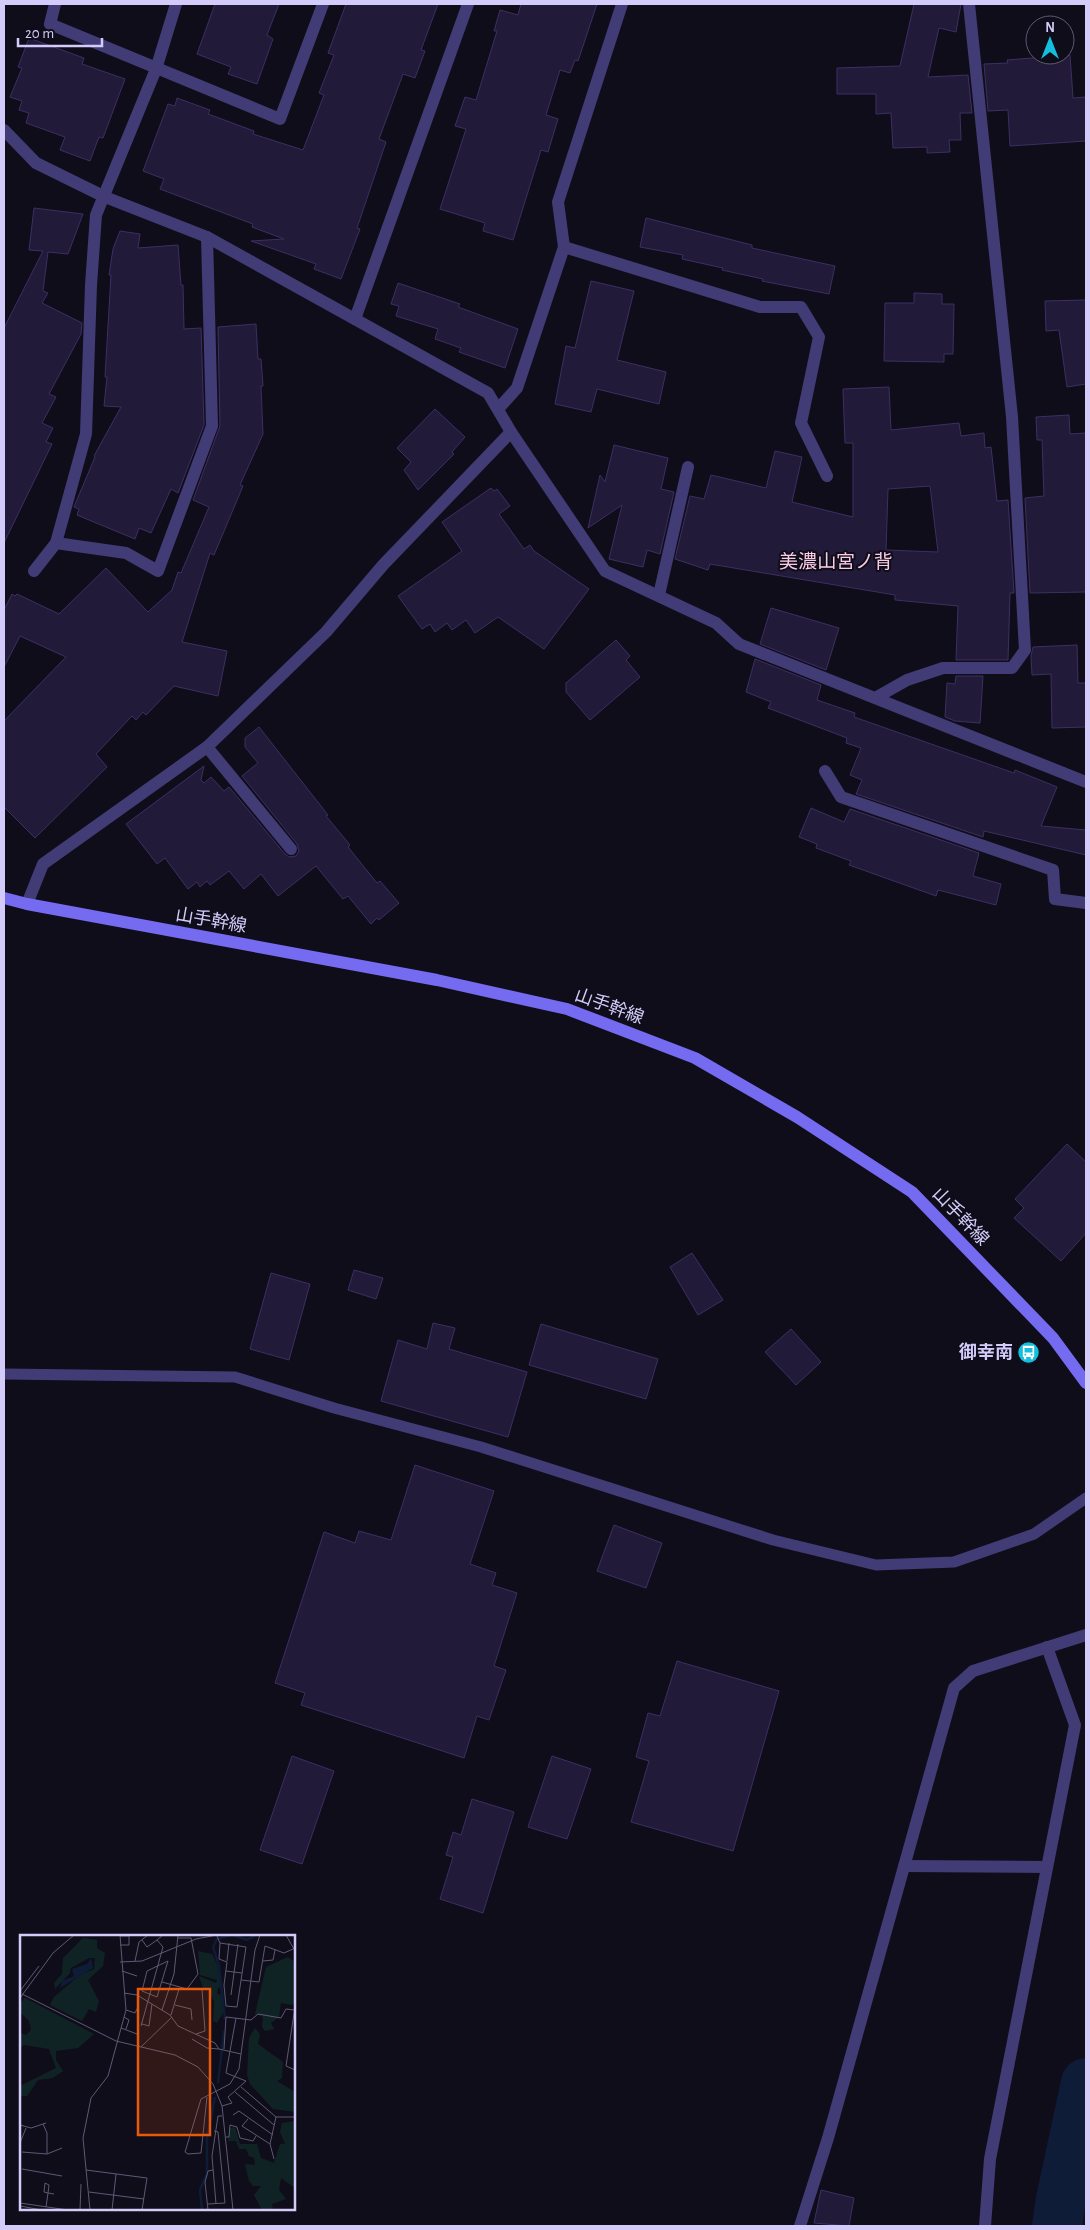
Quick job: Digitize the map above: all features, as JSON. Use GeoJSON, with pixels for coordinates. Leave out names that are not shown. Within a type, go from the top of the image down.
{"type":"FeatureCollection","features":[{"type":"Feature","properties":{"kind":"main road","name":"山手幹線"},"geometry":{"type":"LineString","coordinates":[[4,898],[27,904],[437,980],[558,1007],[695,1058],[798,1117],[912,1192],[1053,1338],[1086,1384]]}},
{"type":"Feature","properties":{"kind":"street"},"geometry":{"type":"LineString","coordinates":[[55,4],[50,24],[280,119],[322,4]]}},
{"type":"Feature","properties":{"kind":"street"},"geometry":{"type":"LineString","coordinates":[[34,571],[56,543],[86,434],[91,285],[96,215],[105,197],[156,68],[176,4]]}},
{"type":"Feature","properties":{"kind":"street"},"geometry":{"type":"LineString","coordinates":[[355,319],[468,4]]}},
{"type":"Feature","properties":{"kind":"street"},"geometry":{"type":"LineString","coordinates":[[498,409],[517,388],[564,247],[558,202],[622,4]]}},
{"type":"Feature","properties":{"kind":"street"},"geometry":{"type":"LineString","coordinates":[[877,697],[907,680],[944,668],[1012,668],[1025,650],[1012,417],[968,4]]}},
{"type":"Feature","properties":{"kind":"street"},"geometry":{"type":"LineString","coordinates":[[4,130],[36,163],[105,197],[207,237],[488,393],[511,432],[605,571],[716,623],[739,644],[833,682],[877,697],[1086,782]]}},
{"type":"Feature","properties":{"kind":"street"},"geometry":{"type":"LineString","coordinates":[[56,543],[126,553],[158,571],[212,426],[207,237]]}},
{"type":"Feature","properties":{"kind":"street"},"geometry":{"type":"LineString","coordinates":[[564,247],[760,307],[801,307],[819,337],[801,423],[827,476]]}},
{"type":"Feature","properties":{"kind":"street"},"geometry":{"type":"LineString","coordinates":[[27,904],[42,864],[207,747],[326,632],[383,565],[511,432]]}},
{"type":"Feature","properties":{"kind":"street"},"geometry":{"type":"LineString","coordinates":[[659,595],[688,467]]}},
{"type":"Feature","properties":{"kind":"street"},"geometry":{"type":"LineString","coordinates":[[207,747],[291,849]]}},
{"type":"Feature","properties":{"kind":"street"},"geometry":{"type":"LineString","coordinates":[[825,771],[841,797],[1053,870],[1055,899],[1086,903]]}},
{"type":"Feature","properties":{"kind":"street"},"geometry":{"type":"LineString","coordinates":[[800,2226],[828,2138],[954,1688],[973,1671],[1086,1635]]}},
{"type":"Feature","properties":{"kind":"street"},"geometry":{"type":"LineString","coordinates":[[985,2226],[990,2159],[1075,1725],[1047,1647]]}},
{"type":"Feature","properties":{"kind":"street"},"geometry":{"type":"LineString","coordinates":[[904,1866],[1047,1867]]}},
{"type":"Feature","properties":{"kind":"lane"},"geometry":{"type":"LineString","coordinates":[[4,1374],[235,1377],[334,1408],[481,1447],[773,1540],[876,1565],[954,1562],[1034,1534],[1086,1498]]}},
{"type":"Feature","properties":{"kind":"building"},"geometry":{"type":"Polygon","coordinates":[[[215,4],[279,4],[267,35],[273,39],[257,84],[228,74],[231,67],[197,54],[215,4]]]}},
{"type":"Feature","properties":{"kind":"building"},"geometry":{"type":"Polygon","coordinates":[[[346,4],[438,4],[421,50],[425,51],[415,78],[403,74],[379,139],[386,142],[357,228],[360,229],[341,279],[314,269],[316,264],[251,241],[284,239],[252,227],[253,224],[160,189],[164,179],[143,171],[168,104],[175,106],[177,98],[210,110],[208,114],[254,131],[253,134],[303,150],[324,95],[319,93],[334,55],[328,53],[346,4]]]}},
{"type":"Feature","properties":{"kind":"building"},"geometry":{"type":"Polygon","coordinates":[[[521,4],[597,4],[578,61],[575,60],[570,73],[560,70],[546,115],[558,119],[548,152],[541,150],[513,240],[483,231],[485,223],[440,209],[466,129],[455,126],[465,97],[476,100],[497,31],[494,31],[500,10],[518,15],[521,4]]]}},
{"type":"Feature","properties":{"kind":"building"},"geometry":{"type":"Polygon","coordinates":[[[914,4],[961,4],[956,32],[939,28],[928,77],[968,75],[972,113],[960,113],[961,140],[949,140],[950,152],[927,153],[927,147],[893,148],[891,113],[876,114],[876,94],[837,94],[837,68],[900,66],[914,4]]]}},
{"type":"Feature","properties":{"kind":"building"},"geometry":{"type":"Polygon","coordinates":[[[29,38],[84,58],[82,64],[125,79],[103,138],[99,137],[90,161],[60,150],[65,137],[26,123],[29,113],[19,110],[22,101],[10,97],[22,68],[18,67],[29,38]]]}},
{"type":"Feature","properties":{"kind":"building"},"geometry":{"type":"Polygon","coordinates":[[[1025,59],[1025,65],[1071,65],[1073,98],[1086,97],[1086,141],[1010,146],[1008,110],[988,111],[984,64],[1008,63],[1007,60],[1025,59]]]}},
{"type":"Feature","properties":{"kind":"building"},"geometry":{"type":"Polygon","coordinates":[[[34,208],[83,214],[68,254],[48,252],[43,291],[48,293],[42,303],[82,323],[81,334],[49,394],[56,397],[42,423],[53,428],[46,442],[52,444],[4,543],[4,328],[43,251],[29,250],[34,208]]]}},
{"type":"Feature","properties":{"kind":"building"},"geometry":{"type":"Polygon","coordinates":[[[646,218],[752,245],[752,248],[835,266],[829,294],[762,281],[763,279],[682,259],[683,255],[640,247],[646,218]]]}},
{"type":"Feature","properties":{"kind":"building"},"geometry":{"type":"Polygon","coordinates":[[[120,231],[140,234],[138,248],[178,245],[181,285],[183,285],[184,329],[201,328],[204,425],[178,493],[171,489],[151,533],[139,528],[135,539],[77,515],[79,509],[74,507],[94,456],[121,407],[104,406],[111,275],[109,275],[113,249],[120,231]]]}},
{"type":"Feature","properties":{"kind":"building"},"geometry":{"type":"Polygon","coordinates":[[[591,281],[634,291],[617,360],[666,372],[659,404],[597,389],[591,412],[555,404],[566,346],[575,348],[591,281]]]}},
{"type":"Feature","properties":{"kind":"building"},"geometry":{"type":"Polygon","coordinates":[[[398,283],[460,304],[458,307],[518,329],[505,368],[459,352],[461,348],[435,339],[438,329],[396,316],[399,306],[391,304],[398,283]]]}},
{"type":"Feature","properties":{"kind":"building"},"geometry":{"type":"Polygon","coordinates":[[[914,293],[942,294],[942,304],[954,304],[953,354],[944,354],[944,362],[884,361],[885,303],[914,303],[914,293]]]}},
{"type":"Feature","properties":{"kind":"building"},"geometry":{"type":"Polygon","coordinates":[[[1086,300],[1086,384],[1067,387],[1059,330],[1046,331],[1045,301],[1086,300]]]}},
{"type":"Feature","properties":{"kind":"building"},"geometry":{"type":"Polygon","coordinates":[[[256,324],[258,359],[261,359],[263,386],[261,386],[263,434],[240,485],[243,486],[214,555],[210,553],[182,642],[227,651],[218,696],[174,686],[146,715],[143,712],[136,720],[132,716],[96,754],[107,767],[35,838],[4,807],[4,721],[66,657],[20,636],[4,667],[4,610],[12,594],[15,596],[17,594],[59,614],[106,568],[148,612],[172,590],[178,572],[181,573],[209,507],[193,500],[220,426],[218,327],[256,324]]]}},
{"type":"Feature","properties":{"kind":"building"},"geometry":{"type":"Polygon","coordinates":[[[889,387],[891,430],[959,423],[961,436],[984,433],[985,448],[991,447],[997,501],[1008,500],[1014,593],[1010,593],[1008,660],[956,660],[958,606],[895,600],[895,595],[710,564],[708,570],[675,559],[690,496],[704,499],[711,475],[766,488],[775,451],[802,457],[792,502],[853,517],[853,443],[845,443],[843,389],[889,387]],[[930,486],[888,489],[886,550],[938,552],[930,486]]]}},
{"type":"Feature","properties":{"kind":"building"},"geometry":{"type":"Polygon","coordinates":[[[435,409],[465,437],[452,452],[454,454],[418,490],[404,470],[411,462],[397,448],[435,409]]]}},
{"type":"Feature","properties":{"kind":"building"},"geometry":{"type":"Polygon","coordinates":[[[1069,415],[1070,434],[1086,433],[1086,592],[1030,593],[1025,498],[1044,496],[1042,440],[1037,440],[1036,417],[1069,415]]]}},
{"type":"Feature","properties":{"kind":"building"},"geometry":{"type":"Polygon","coordinates":[[[614,445],[668,458],[661,489],[674,492],[660,554],[647,550],[643,567],[609,559],[622,505],[588,528],[600,475],[605,482],[614,445]]]}},
{"type":"Feature","properties":{"kind":"building"},"geometry":{"type":"Polygon","coordinates":[[[491,488],[494,491],[497,489],[510,506],[499,514],[524,549],[530,545],[534,551],[589,589],[544,649],[498,617],[475,633],[466,620],[452,630],[447,623],[435,632],[430,624],[422,629],[398,596],[462,551],[442,522],[491,488]]]}},
{"type":"Feature","properties":{"kind":"building"},"geometry":{"type":"Polygon","coordinates":[[[771,608],[839,628],[826,670],[760,644],[771,608]]]}},
{"type":"Feature","properties":{"kind":"building"},"geometry":{"type":"Polygon","coordinates":[[[616,640],[630,656],[626,660],[640,677],[590,720],[566,692],[566,683],[616,640]]]}},
{"type":"Feature","properties":{"kind":"building"},"geometry":{"type":"Polygon","coordinates":[[[1077,645],[1078,683],[1086,683],[1086,727],[1052,728],[1051,674],[1032,675],[1031,656],[1033,647],[1077,645]]]}},
{"type":"Feature","properties":{"kind":"building"},"geometry":{"type":"Polygon","coordinates":[[[755,659],[821,685],[817,700],[855,713],[854,717],[1014,773],[1015,770],[1057,787],[1041,826],[1086,830],[1086,855],[984,831],[983,837],[856,794],[862,780],[850,775],[861,748],[846,743],[847,738],[768,708],[771,702],[746,692],[755,659]]]}},
{"type":"Feature","properties":{"kind":"building"},"geometry":{"type":"Polygon","coordinates":[[[956,676],[983,676],[980,723],[955,721],[945,717],[947,683],[955,684],[956,676]]]}},
{"type":"Feature","properties":{"kind":"building"},"geometry":{"type":"Polygon","coordinates":[[[259,727],[328,815],[326,816],[350,845],[348,847],[377,883],[380,881],[399,903],[379,920],[377,918],[371,924],[348,896],[343,899],[316,866],[278,896],[261,874],[244,889],[229,871],[210,885],[207,881],[200,887],[197,882],[188,889],[165,858],[157,864],[126,824],[204,766],[201,780],[204,783],[211,777],[224,791],[229,787],[285,854],[289,857],[296,856],[299,851],[297,844],[242,776],[258,763],[245,747],[245,738],[259,727]]]}},
{"type":"Feature","properties":{"kind":"building"},"geometry":{"type":"Polygon","coordinates":[[[811,808],[844,822],[850,809],[979,853],[973,876],[1001,884],[996,905],[938,890],[936,896],[849,865],[851,861],[816,848],[817,844],[799,837],[811,808]]]}},
{"type":"Feature","properties":{"kind":"building"},"geometry":{"type":"Polygon","coordinates":[[[1067,1144],[1086,1162],[1086,1233],[1061,1261],[1014,1218],[1024,1208],[1015,1199],[1067,1144]]]}},
{"type":"Feature","properties":{"kind":"building"},"geometry":{"type":"Polygon","coordinates":[[[692,1253],[723,1300],[698,1315],[670,1267],[692,1253]]]}},
{"type":"Feature","properties":{"kind":"building"},"geometry":{"type":"Polygon","coordinates":[[[354,1270],[383,1278],[376,1299],[348,1290],[354,1270]]]}},
{"type":"Feature","properties":{"kind":"building"},"geometry":{"type":"Polygon","coordinates":[[[271,1273],[310,1284],[289,1360],[250,1349],[271,1273]]]}},
{"type":"Feature","properties":{"kind":"building"},"geometry":{"type":"Polygon","coordinates":[[[433,1323],[455,1328],[449,1349],[527,1372],[508,1437],[381,1401],[398,1340],[427,1349],[433,1323]]]}},
{"type":"Feature","properties":{"kind":"building"},"geometry":{"type":"Polygon","coordinates":[[[541,1324],[658,1359],[646,1399],[529,1365],[541,1324]]]}},
{"type":"Feature","properties":{"kind":"building"},"geometry":{"type":"Polygon","coordinates":[[[791,1329],[821,1362],[796,1385],[765,1352],[791,1329]]]}},
{"type":"Feature","properties":{"kind":"building"},"geometry":{"type":"Polygon","coordinates":[[[415,1465],[494,1491],[470,1564],[496,1573],[492,1585],[517,1593],[494,1666],[506,1670],[489,1720],[477,1716],[464,1758],[301,1705],[305,1693],[275,1683],[324,1532],[355,1543],[359,1531],[391,1540],[415,1465]]]}},
{"type":"Feature","properties":{"kind":"building"},"geometry":{"type":"Polygon","coordinates":[[[614,1525],[662,1543],[646,1588],[597,1571],[614,1525]]]}},
{"type":"Feature","properties":{"kind":"building"},"geometry":{"type":"Polygon","coordinates":[[[677,1661],[779,1691],[733,1851],[631,1822],[649,1761],[636,1757],[648,1713],[660,1716],[677,1661]]]}},
{"type":"Feature","properties":{"kind":"building"},"geometry":{"type":"Polygon","coordinates":[[[292,1756],[334,1771],[302,1864],[260,1850],[292,1756]]]}},
{"type":"Feature","properties":{"kind":"building"},"geometry":{"type":"Polygon","coordinates":[[[552,1756],[591,1769],[567,1839],[528,1827],[552,1756]]]}},
{"type":"Feature","properties":{"kind":"building"},"geometry":{"type":"Polygon","coordinates":[[[472,1799],[514,1812],[483,1913],[440,1899],[453,1857],[446,1855],[453,1832],[461,1835],[472,1799]]]}},
{"type":"Feature","properties":{"kind":"building"},"geometry":{"type":"Polygon","coordinates":[[[821,2190],[854,2198],[849,2226],[814,2223],[821,2190]]]}},
{"type":"Feature","properties":{"kind":"waterway"},"geometry":{"type":"LineString","coordinates":[[1057,2226],[1086,2083]]}},
{"type":"Feature","properties":{"kind":"place","name":"御幸南"},"geometry":{"type":"Point","coordinates":[1029,1353]}},
{"type":"Feature","properties":{"kind":"district","name":"美濃山宮ノ背"},"geometry":{"type":"Point","coordinates":[836,562]}}]}
